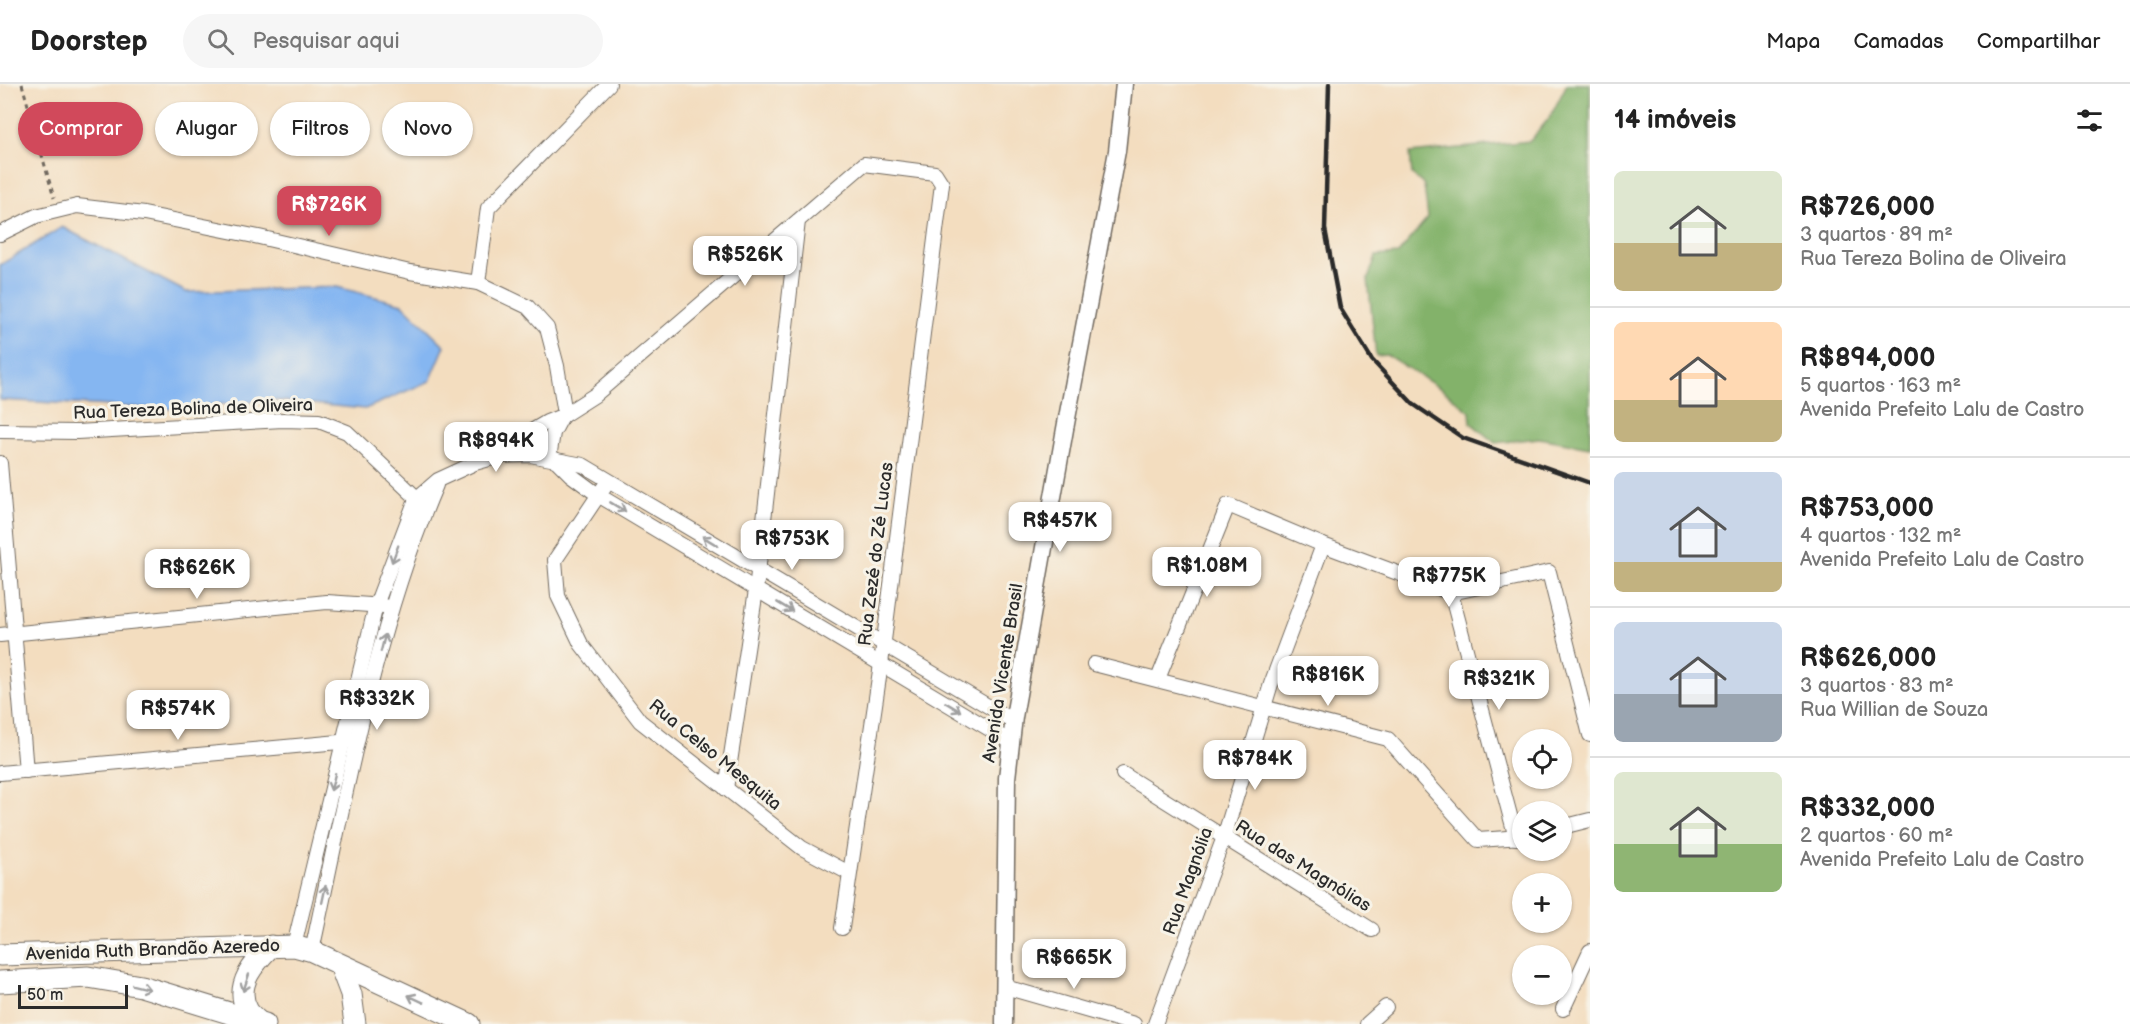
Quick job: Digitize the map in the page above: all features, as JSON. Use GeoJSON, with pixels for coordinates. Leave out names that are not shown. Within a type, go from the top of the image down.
{"type":"FeatureCollection","features":[{"type":"Feature","properties":{"kind":"main road","name":"Avenida Ruth Brandão Azeredo"},"geometry":{"type":"LineString","coordinates":[[0,955],[271,946],[303,948],[469,1024]]}},
{"type":"Feature","properties":{"kind":"main road"},"geometry":{"type":"LineString","coordinates":[[263,1024],[247,1010],[242,991],[253,964],[271,946]]}},
{"type":"Feature","properties":{"kind":"main road"},"geometry":{"type":"LineString","coordinates":[[340,964],[351,994],[355,1024]]}},
{"type":"Feature","properties":{"kind":"main road","name":"Avenida Ruth Brandão Azeredo"},"geometry":{"type":"LineString","coordinates":[[0,982],[88,977],[141,986],[263,1024]]}},
{"type":"Feature","properties":{"kind":"street"},"geometry":{"type":"LineString","coordinates":[[478,284],[488,208],[609,84]]}},
{"type":"Feature","properties":{"kind":"street","name":"Avenida Vicente Brasil"},"geometry":{"type":"LineString","coordinates":[[1004,1024],[1007,778],[1013,721],[1117,151],[1124,84]]}},
{"type":"Feature","properties":{"kind":"street","name":"Rua Zezé do Zé Lucas"},"geometry":{"type":"LineString","coordinates":[[798,221],[864,164],[935,172],[942,183],[881,664],[842,928]]}},
{"type":"Feature","properties":{"kind":"street"},"geometry":{"type":"LineString","coordinates":[[0,234],[36,216],[77,206],[144,214],[259,237],[410,273],[478,284],[528,307],[548,328],[557,366],[563,415],[553,433],[552,459]]}},
{"type":"Feature","properties":{"kind":"street"},"geometry":{"type":"LineString","coordinates":[[500,456],[530,432],[595,395],[798,221]]}},
{"type":"Feature","properties":{"kind":"street"},"geometry":{"type":"LineString","coordinates":[[726,789],[756,590],[798,221]]}},
{"type":"Feature","properties":{"kind":"street","name":"Rua Tereza Bolina de Oliveira"},"geometry":{"type":"LineString","coordinates":[[0,431],[77,432],[283,420],[319,421],[347,432],[422,503]]}},
{"type":"Feature","properties":{"kind":"street"},"geometry":{"type":"LineString","coordinates":[[303,948],[343,741],[376,605],[422,503],[438,480],[475,463],[500,456],[530,454],[583,465],[1013,721]]}},
{"type":"Feature","properties":{"kind":"street"},"geometry":{"type":"LineString","coordinates":[[552,459],[598,495],[1011,742]]}},
{"type":"Feature","properties":{"kind":"street"},"geometry":{"type":"LineString","coordinates":[[0,463],[7,634],[26,771]]}},
{"type":"Feature","properties":{"kind":"street","name":"Rua Celso Mesquita"},"geometry":{"type":"LineString","coordinates":[[608,480],[555,560],[558,596],[581,644],[640,721],[802,848],[849,873]]}},
{"type":"Feature","properties":{"kind":"street"},"geometry":{"type":"LineString","coordinates":[[303,948],[392,608],[422,503]]}},
{"type":"Feature","properties":{"kind":"street"},"geometry":{"type":"LineString","coordinates":[[1158,679],[1228,505],[1323,545],[1450,592],[1549,572],[1590,735]]}},
{"type":"Feature","properties":{"kind":"street","name":"Rua Magnólia"},"geometry":{"type":"LineString","coordinates":[[1155,1024],[1224,837],[1270,684],[1323,545]]}},
{"type":"Feature","properties":{"kind":"street"},"geometry":{"type":"LineString","coordinates":[[1450,592],[1512,812]]}},
{"type":"Feature","properties":{"kind":"street"},"geometry":{"type":"LineString","coordinates":[[7,634],[327,602],[392,608]]}},
{"type":"Feature","properties":{"kind":"street"},"geometry":{"type":"LineString","coordinates":[[1094,664],[1388,739],[1478,840],[1512,838]]}},
{"type":"Feature","properties":{"kind":"street"},"geometry":{"type":"LineString","coordinates":[[0,773],[358,741]]}},
{"type":"Feature","properties":{"kind":"street","name":"Rua das Magnólias"},"geometry":{"type":"LineString","coordinates":[[1123,774],[1372,930]]}},
{"type":"Feature","properties":{"kind":"street"},"geometry":{"type":"LineString","coordinates":[[1572,824],[1590,820]]}},
{"type":"Feature","properties":{"kind":"street"},"geometry":{"type":"LineString","coordinates":[[1563,1009],[1590,951]]}},
{"type":"Feature","properties":{"kind":"street"},"geometry":{"type":"LineString","coordinates":[[1005,987],[1134,1024]]}},
{"type":"Feature","properties":{"kind":"street"},"geometry":{"type":"LineString","coordinates":[[1367,1024],[1386,1007]]}},
{"type":"Feature","properties":{"kind":"path"},"geometry":{"type":"LineString","coordinates":[[22,84],[57,211]]}},
{"type":"Feature","properties":{"kind":"green space"},"geometry":{"type":"Polygon","coordinates":[[[1567,84],[1590,84],[1590,447],[1539,438],[1495,443],[1471,423],[1470,412],[1446,392],[1387,355],[1376,356],[1368,279],[1376,256],[1398,254],[1428,218],[1424,185],[1412,175],[1410,153],[1530,141],[1550,117],[1567,84]]]}},
{"type":"Feature","properties":{"kind":"water"},"geometry":{"type":"Polygon","coordinates":[[[62,227],[186,292],[337,287],[402,304],[445,346],[430,381],[365,409],[271,400],[167,409],[0,400],[0,265],[62,227]]]}},
{"type":"Feature","properties":{"kind":"railway"},"geometry":{"type":"LineString","coordinates":[[1329,84],[1325,229],[1340,308],[1372,360],[1413,404],[1463,438],[1590,483]]}}]}
